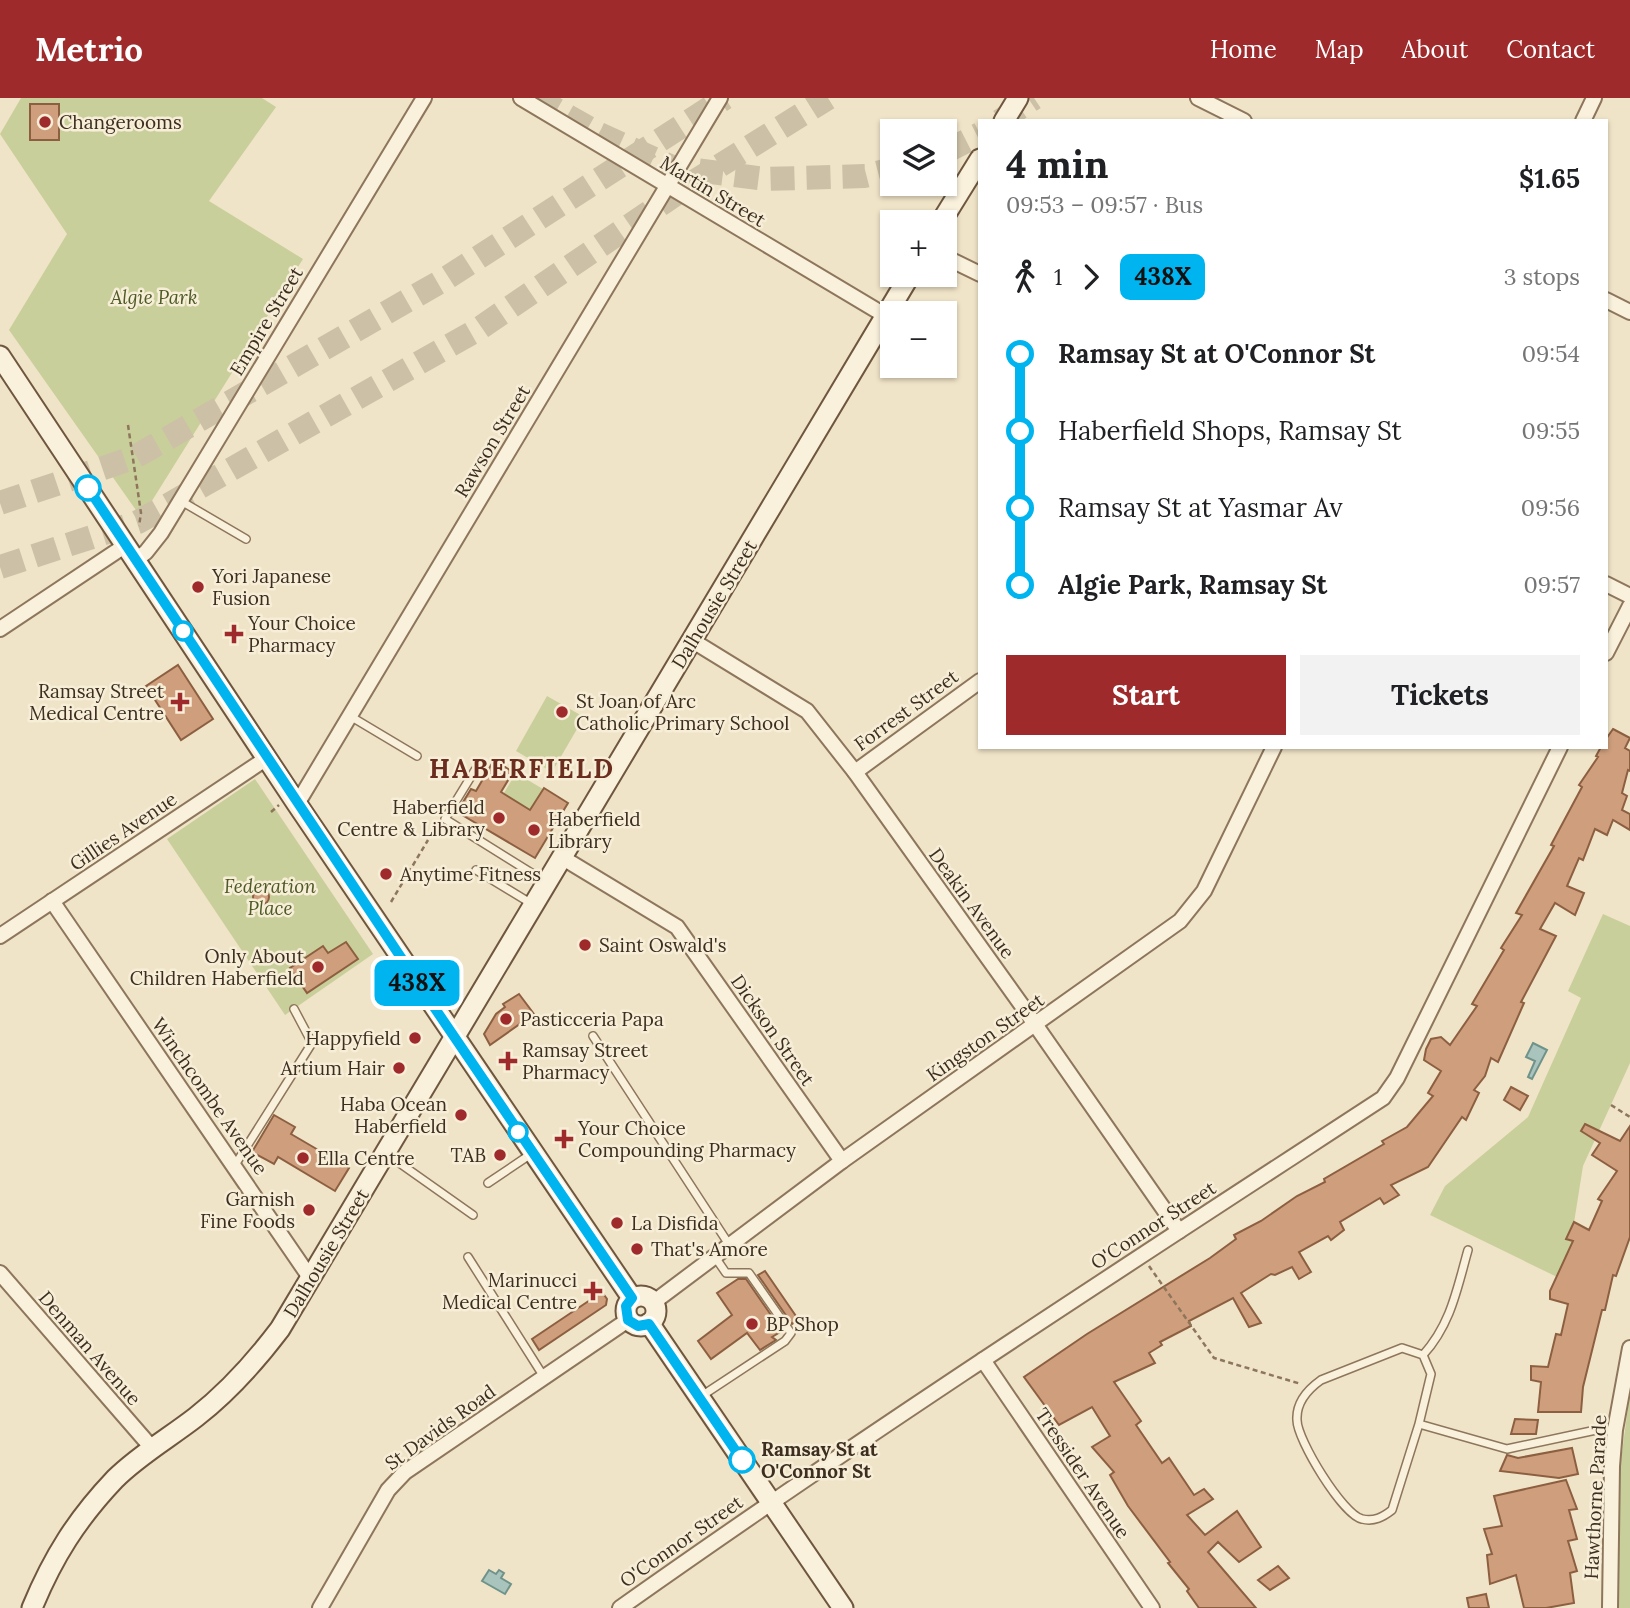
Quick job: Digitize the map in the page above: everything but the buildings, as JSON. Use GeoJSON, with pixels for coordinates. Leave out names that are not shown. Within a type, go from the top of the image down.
{"type":"FeatureCollection","features":[{"type":"Feature","properties":{"kind":"street","name":"Empire Street"},"geometry":{"type":"LineString","coordinates":[[0,629],[131,552],[146,552],[181,501],[424,98]]}},
{"type":"Feature","properties":{"kind":"street","name":"Martin Street"},"geometry":{"type":"LineString","coordinates":[[521,98],[880,312]]}},
{"type":"Feature","properties":{"kind":"street","name":"Rawson Street"},"geometry":{"type":"LineString","coordinates":[[288,804],[350,716],[720,98]]}},
{"type":"Feature","properties":{"kind":"street"},"geometry":{"type":"LineString","coordinates":[[1005,119],[1017,98]]}},
{"type":"Feature","properties":{"kind":"street"},"geometry":{"type":"LineString","coordinates":[[1198,98],[1240,119]]}},
{"type":"Feature","properties":{"kind":"street"},"geometry":{"type":"LineString","coordinates":[[1584,119],[1594,98]]}},
{"type":"Feature","properties":{"kind":"street"},"geometry":{"type":"LineString","coordinates":[[948,210],[978,162]]}},
{"type":"Feature","properties":{"kind":"street"},"geometry":{"type":"LineString","coordinates":[[957,263],[978,273]]}},
{"type":"Feature","properties":{"kind":"street"},"geometry":{"type":"LineString","coordinates":[[1608,301],[1630,312]]}},
{"type":"Feature","properties":{"kind":"street","name":"Dalhousie Street"},"geometry":{"type":"LineString","coordinates":[[32,1608],[48,1569],[65,1539],[88,1510],[117,1478],[152,1448],[194,1419],[235,1383],[280,1329],[880,326]]}},
{"type":"Feature","properties":{"kind":"street"},"geometry":{"type":"LineString","coordinates":[[0,356],[267,758],[288,804],[455,1038],[632,1298]]}},
{"type":"Feature","properties":{"kind":"street"},"geometry":{"type":"LineString","coordinates":[[1608,585],[1630,596]]}},
{"type":"Feature","properties":{"kind":"street"},"geometry":{"type":"LineString","coordinates":[[1608,649],[1630,606]]}},
{"type":"Feature","properties":{"kind":"street","name":"Deakin Avenue"},"geometry":{"type":"LineString","coordinates":[[692,641],[807,711],[855,772],[1036,1025],[1179,1231]]}},
{"type":"Feature","properties":{"kind":"street","name":"Forrest Street"},"geometry":{"type":"LineString","coordinates":[[855,772],[978,682]]}},
{"type":"Feature","properties":{"kind":"street","name":"Kingston Street"},"geometry":{"type":"LineString","coordinates":[[654,1302],[731,1247],[842,1161],[1180,921],[1203,891],[1273,749]]}},
{"type":"Feature","properties":{"kind":"street","name":"O'Connor Street"},"geometry":{"type":"LineString","coordinates":[[620,1608],[771,1502],[983,1360],[1383,1098],[1397,1078],[1559,749]]}},
{"type":"Feature","properties":{"kind":"street","name":"Gillies Avenue"},"geometry":{"type":"LineString","coordinates":[[0,936],[267,758]]}},
{"type":"Feature","properties":{"kind":"street","name":"Dickson Street"},"geometry":{"type":"LineString","coordinates":[[563,858],[677,927],[842,1161]]}},
{"type":"Feature","properties":{"kind":"street","name":"Winchcombe Avenue"},"geometry":{"type":"LineString","coordinates":[[52,901],[311,1279]]}},
{"type":"Feature","properties":{"kind":"street","name":"Denman Avenue"},"geometry":{"type":"LineString","coordinates":[[0,1273],[152,1448]]}},
{"type":"Feature","properties":{"kind":"street"},"geometry":{"type":"LineString","coordinates":[[643,1296],[654,1302],[656,1314],[649,1324],[638,1326],[628,1320],[626,1306],[632,1298],[643,1296]]}},
{"type":"Feature","properties":{"kind":"street","name":"St Davids Road"},"geometry":{"type":"LineString","coordinates":[[320,1608],[388,1490],[405,1472],[628,1320]]}},
{"type":"Feature","properties":{"kind":"street"},"geometry":{"type":"LineString","coordinates":[[649,1324],[843,1608]]}},
{"type":"Feature","properties":{"kind":"street","name":"Hawthorne Parade"},"geometry":{"type":"LineString","coordinates":[[1610,1608],[1612,1466],[1615,1430],[1630,1348]]}},
{"type":"Feature","properties":{"kind":"street","name":"Tressider Avenue"},"geometry":{"type":"LineString","coordinates":[[983,1360],[1152,1608]]}},
{"type":"Feature","properties":{"kind":"lane"},"geometry":{"type":"LineString","coordinates":[[181,501],[246,538]]}},
{"type":"Feature","properties":{"kind":"lane"},"geometry":{"type":"LineString","coordinates":[[350,716],[417,756]]}},
{"type":"Feature","properties":{"kind":"lane"},"geometry":{"type":"LineString","coordinates":[[475,770],[445,820],[547,882]]}},
{"type":"Feature","properties":{"kind":"lane"},"geometry":{"type":"LineString","coordinates":[[476,870],[533,904]]}},
{"type":"Feature","properties":{"kind":"lane"},"geometry":{"type":"LineString","coordinates":[[235,1165],[312,1043],[294,1009]]}},
{"type":"Feature","properties":{"kind":"lane"},"geometry":{"type":"LineString","coordinates":[[593,1036],[731,1247]]}},
{"type":"Feature","properties":{"kind":"lane"},"geometry":{"type":"LineString","coordinates":[[386,1153],[473,1215]]}},
{"type":"Feature","properties":{"kind":"lane"},"geometry":{"type":"LineString","coordinates":[[488,1183],[533,1153]]}},
{"type":"Feature","properties":{"kind":"lane"},"geometry":{"type":"LineString","coordinates":[[1423,1355],[1435,1342],[1449,1317],[1468,1250]]}},
{"type":"Feature","properties":{"kind":"lane"},"geometry":{"type":"LineString","coordinates":[[468,1257],[544,1377]]}},
{"type":"Feature","properties":{"kind":"lane"},"geometry":{"type":"LineString","coordinates":[[699,1397],[785,1341],[791,1333],[749,1273],[726,1273],[715,1258]]}},
{"type":"Feature","properties":{"kind":"lane"},"geometry":{"type":"LineString","coordinates":[[1402,1348],[1423,1355],[1431,1374],[1419,1424],[1392,1510],[1373,1520],[1362,1519],[1353,1515],[1338,1498],[1301,1439],[1296,1422],[1298,1405],[1311,1387],[1321,1380],[1402,1348]]}},
{"type":"Feature","properties":{"kind":"lane"},"geometry":{"type":"LineString","coordinates":[[1419,1424],[1507,1449],[1596,1430],[1615,1430]]}},
{"type":"Feature","properties":{"kind":"path"},"geometry":{"type":"LineString","coordinates":[[128,425],[141,513],[139,526]]}},
{"type":"Feature","properties":{"kind":"path"},"geometry":{"type":"LineString","coordinates":[[271,812],[288,804]]}},
{"type":"Feature","properties":{"kind":"path"},"geometry":{"type":"LineString","coordinates":[[390,902],[428,840]]}},
{"type":"Feature","properties":{"kind":"path"},"geometry":{"type":"LineString","coordinates":[[1611,1105],[1630,1117]]}},
{"type":"Feature","properties":{"kind":"path"},"geometry":{"type":"LineString","coordinates":[[1159,1279],[1214,1358],[1311,1387]]}},
{"type":"Feature","properties":{"kind":"green space","name":"Algie Park"},"geometry":{"type":"Polygon","coordinates":[[[21,98],[262,98],[276,107],[209,201],[303,259],[145,512],[138,513],[9,330],[67,234],[0,134],[21,98]]]}},
{"type":"Feature","properties":{"kind":"green space"},"geometry":{"type":"Polygon","coordinates":[[[547,696],[584,717],[552,772],[516,751],[547,696]]]}},
{"type":"Feature","properties":{"kind":"green space"},"geometry":{"type":"Polygon","coordinates":[[[516,773],[543,789],[526,817],[499,801],[516,773]]]}},
{"type":"Feature","properties":{"kind":"green space","name":"Federation Place"},"geometry":{"type":"Polygon","coordinates":[[[255,779],[373,954],[285,1015],[167,839],[255,779]]]}},
{"type":"Feature","properties":{"kind":"green space"},"geometry":{"type":"Polygon","coordinates":[[[1603,914],[1630,926],[1630,1063],[1583,1166],[1570,1248],[1557,1277],[1430,1215],[1445,1186],[1528,1117],[1581,998],[1568,991],[1603,914]]]}},
{"type":"Feature","properties":{"kind":"green space"},"geometry":{"type":"Polygon","coordinates":[[[1630,1392],[1630,1608],[1618,1608],[1619,1475],[1630,1392]]]}},
{"type":"Feature","properties":{"kind":"water"},"geometry":{"type":"Polygon","coordinates":[[[1533,1043],[1547,1050],[1532,1079],[1528,1077],[1535,1061],[1526,1057],[1533,1043]]]}},
{"type":"Feature","properties":{"kind":"water"},"geometry":{"type":"Polygon","coordinates":[[[489,1570],[496,1574],[499,1570],[504,1573],[501,1578],[511,1584],[505,1594],[482,1581],[489,1570]]]}},
{"type":"Feature","properties":{"kind":"tunnel"},"geometry":{"type":"LineString","coordinates":[[536,98],[599,134],[672,167],[766,179],[865,176],[880,172]]}},
{"type":"Feature","properties":{"kind":"tunnel"},"geometry":{"type":"LineString","coordinates":[[0,503],[133,458],[445,279],[725,98]]}},
{"type":"Feature","properties":{"kind":"tunnel"},"geometry":{"type":"LineString","coordinates":[[0,567],[138,522],[477,330],[692,183],[828,98]]}},
{"type":"Feature","properties":{"kind":"tunnel"},"geometry":{"type":"LineString","coordinates":[[1003,119],[1034,98]]}},
{"type":"Feature","properties":{"kind":"tunnel"},"geometry":{"type":"LineString","coordinates":[[957,146],[978,135]]}},
{"type":"Feature","properties":{"kind":"bus line","name":"438X"},"geometry":{"type":"LineString","coordinates":[[88,488],[297,804],[632,1298],[625,1311],[628,1320],[638,1326],[649,1324],[742,1460]]}},
{"type":"Feature","properties":{"kind":"place","name":"Changerooms"},"geometry":{"type":"Point","coordinates":[45,122]}},
{"type":"Feature","properties":{"kind":"place","name":"Yori Japanese Fusion"},"geometry":{"type":"Point","coordinates":[198,587]}},
{"type":"Feature","properties":{"kind":"place","name":"Your Choice Pharmacy"},"geometry":{"type":"Point","coordinates":[234,634]}},
{"type":"Feature","properties":{"kind":"place","name":"Ramsay Street Medical Centre"},"geometry":{"type":"Point","coordinates":[180,702]}},
{"type":"Feature","properties":{"kind":"place","name":"St Joan of Arc Catholic Primary School"},"geometry":{"type":"Point","coordinates":[562,712]}},
{"type":"Feature","properties":{"kind":"place","name":"Haberfield Centre & Library"},"geometry":{"type":"Point","coordinates":[499,818]}},
{"type":"Feature","properties":{"kind":"place","name":"Haberfield Library"},"geometry":{"type":"Point","coordinates":[534,830]}},
{"type":"Feature","properties":{"kind":"place","name":"Anytime Fitness"},"geometry":{"type":"Point","coordinates":[386,874]}},
{"type":"Feature","properties":{"kind":"place","name":"Saint Oswald's"},"geometry":{"type":"Point","coordinates":[585,945]}},
{"type":"Feature","properties":{"kind":"place","name":"Only About Children Haberfield"},"geometry":{"type":"Point","coordinates":[318,967]}},
{"type":"Feature","properties":{"kind":"place","name":"Pasticceria Papa"},"geometry":{"type":"Point","coordinates":[506,1019]}},
{"type":"Feature","properties":{"kind":"place","name":"Happyfield"},"geometry":{"type":"Point","coordinates":[415,1038]}},
{"type":"Feature","properties":{"kind":"place","name":"Ramsay Street Pharmacy"},"geometry":{"type":"Point","coordinates":[508,1061]}},
{"type":"Feature","properties":{"kind":"place","name":"Artium Hair"},"geometry":{"type":"Point","coordinates":[399,1068]}},
{"type":"Feature","properties":{"kind":"place","name":"Haba Ocean Haberfield"},"geometry":{"type":"Point","coordinates":[461,1115]}},
{"type":"Feature","properties":{"kind":"place","name":"Your Choice Compounding Pharmacy"},"geometry":{"type":"Point","coordinates":[564,1139]}},
{"type":"Feature","properties":{"kind":"place","name":"TAB"},"geometry":{"type":"Point","coordinates":[500,1155]}},
{"type":"Feature","properties":{"kind":"place","name":"Ella Centre"},"geometry":{"type":"Point","coordinates":[303,1158]}},
{"type":"Feature","properties":{"kind":"place","name":"Garnish Fine Foods"},"geometry":{"type":"Point","coordinates":[309,1210]}},
{"type":"Feature","properties":{"kind":"place","name":"La Disfida"},"geometry":{"type":"Point","coordinates":[617,1223]}},
{"type":"Feature","properties":{"kind":"place","name":"That's Amore"},"geometry":{"type":"Point","coordinates":[637,1249]}},
{"type":"Feature","properties":{"kind":"place","name":"Marinucci Medical Centre"},"geometry":{"type":"Point","coordinates":[593,1291]}},
{"type":"Feature","properties":{"kind":"place","name":"BP Shop"},"geometry":{"type":"Point","coordinates":[752,1324]}},
{"type":"Feature","properties":{"kind":"place","name":"Ramsay St at O'Connor St"},"geometry":{"type":"Point","coordinates":[742,1460]}},
{"type":"Feature","properties":{"kind":"district","name":"HABERFIELD"},"geometry":{"type":"Point","coordinates":[522,768]}}]}
